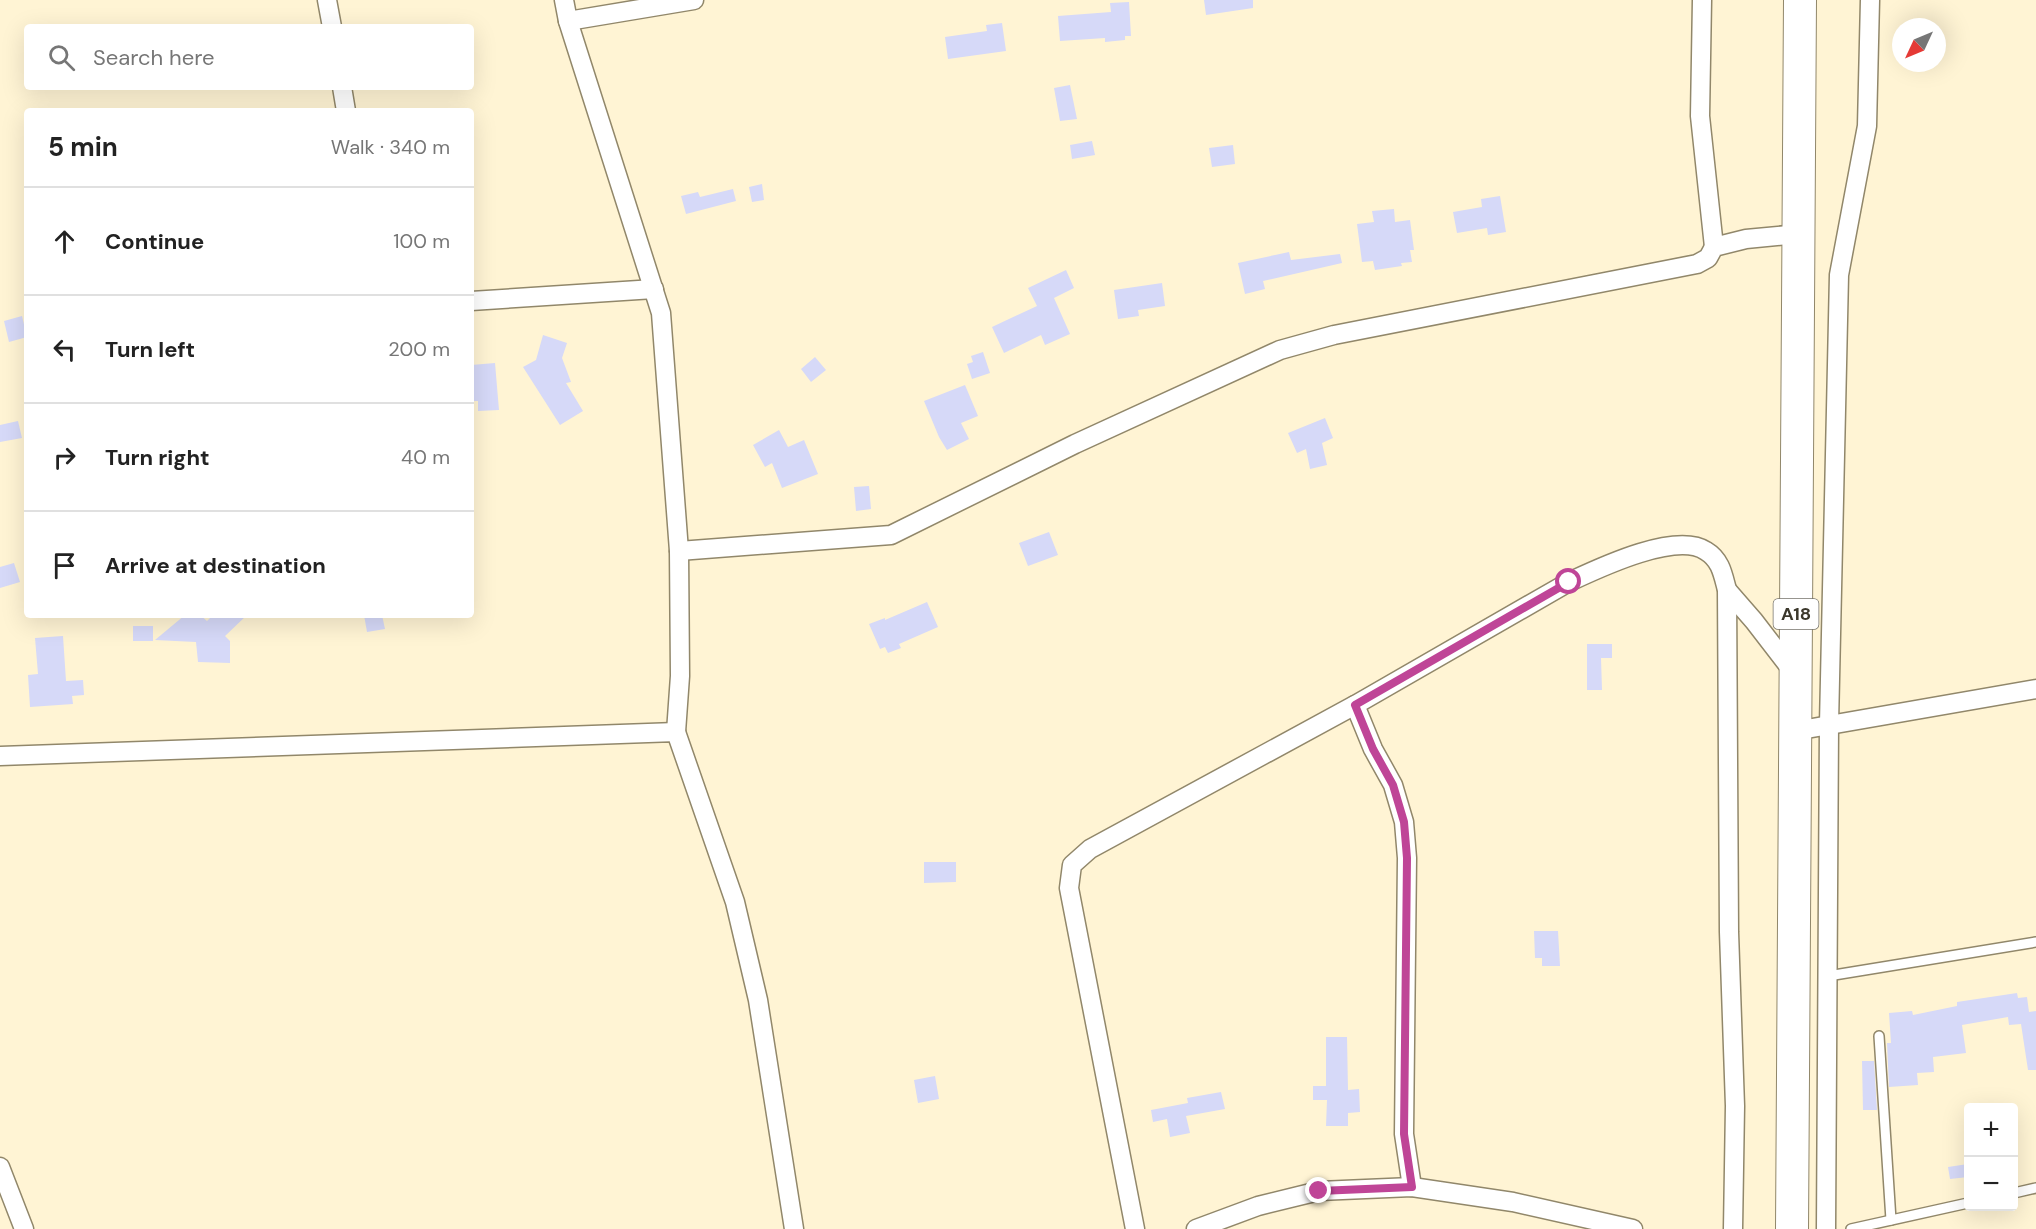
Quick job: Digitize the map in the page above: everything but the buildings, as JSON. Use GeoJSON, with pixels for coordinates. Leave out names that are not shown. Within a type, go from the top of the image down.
{"type":"FeatureCollection","features":[{"type":"Feature","properties":{"kind":"highway","name":"A18"},"geometry":{"type":"LineString","coordinates":[[1792,1229],[1800,0]]}},
{"type":"Feature","properties":{"kind":"street"},"geometry":{"type":"LineString","coordinates":[[327,0],[331,24]]}},
{"type":"Feature","properties":{"kind":"street"},"geometry":{"type":"LineString","coordinates":[[564,0],[568,21],[661,313],[679,551],[680,676],[676,732],[735,902],[758,1000],[794,1229]]}},
{"type":"Feature","properties":{"kind":"street"},"geometry":{"type":"LineString","coordinates":[[568,21],[694,0]]}},
{"type":"Feature","properties":{"kind":"street"},"geometry":{"type":"LineString","coordinates":[[679,551],[891,535],[1076,444],[1280,350],[1334,335],[1697,264],[1707,258],[1714,247],[1700,116],[1702,0]]}},
{"type":"Feature","properties":{"kind":"street"},"geometry":{"type":"LineString","coordinates":[[1826,1229],[1829,724],[1839,275],[1867,126],[1870,0]]}},
{"type":"Feature","properties":{"kind":"street"},"geometry":{"type":"LineString","coordinates":[[342,90],[346,108]]}},
{"type":"Feature","properties":{"kind":"street"},"geometry":{"type":"LineString","coordinates":[[1714,247],[1746,239],[1797,234]]}},
{"type":"Feature","properties":{"kind":"street"},"geometry":{"type":"LineString","coordinates":[[474,301],[654,289]]}},
{"type":"Feature","properties":{"kind":"street"},"geometry":{"type":"LineString","coordinates":[[1135,1229],[1069,888],[1072,865],[1090,849],[1355,705],[1569,582],[1639,551],[1678,546],[1705,550],[1721,566],[1727,590],[1729,932],[1734,1106],[1733,1229]]}},
{"type":"Feature","properties":{"kind":"street"},"geometry":{"type":"LineString","coordinates":[[1727,590],[1755,621],[1796,675]]}},
{"type":"Feature","properties":{"kind":"street"},"geometry":{"type":"LineString","coordinates":[[1795,731],[2036,689]]}},
{"type":"Feature","properties":{"kind":"street"},"geometry":{"type":"LineString","coordinates":[[1355,705],[1373,749],[1393,785],[1404,822],[1407,858],[1404,1134],[1412,1187]]}},
{"type":"Feature","properties":{"kind":"street"},"geometry":{"type":"LineString","coordinates":[[0,756],[676,732]]}},
{"type":"Feature","properties":{"kind":"street"},"geometry":{"type":"LineString","coordinates":[[0,1167],[24,1229]]}},
{"type":"Feature","properties":{"kind":"street"},"geometry":{"type":"LineString","coordinates":[[1196,1229],[1258,1206],[1319,1191],[1412,1187],[1513,1202],[1633,1229]]}},
{"type":"Feature","properties":{"kind":"lane"},"geometry":{"type":"LineString","coordinates":[[1828,976],[2036,942]]}},
{"type":"Feature","properties":{"kind":"lane"},"geometry":{"type":"LineString","coordinates":[[1879,1036],[1891,1220]]}},
{"type":"Feature","properties":{"kind":"lane"},"geometry":{"type":"LineString","coordinates":[[2018,1192],[2036,1188]]}},
{"type":"Feature","properties":{"kind":"lane"},"geometry":{"type":"LineString","coordinates":[[1851,1229],[1964,1204]]}},
{"type":"Feature","properties":{"kind":"route"},"geometry":{"type":"LineString","coordinates":[[1319,1191],[1412,1187],[1404,1134],[1407,858],[1404,822],[1393,785],[1373,749],[1355,705],[1569,582]]}}]}
